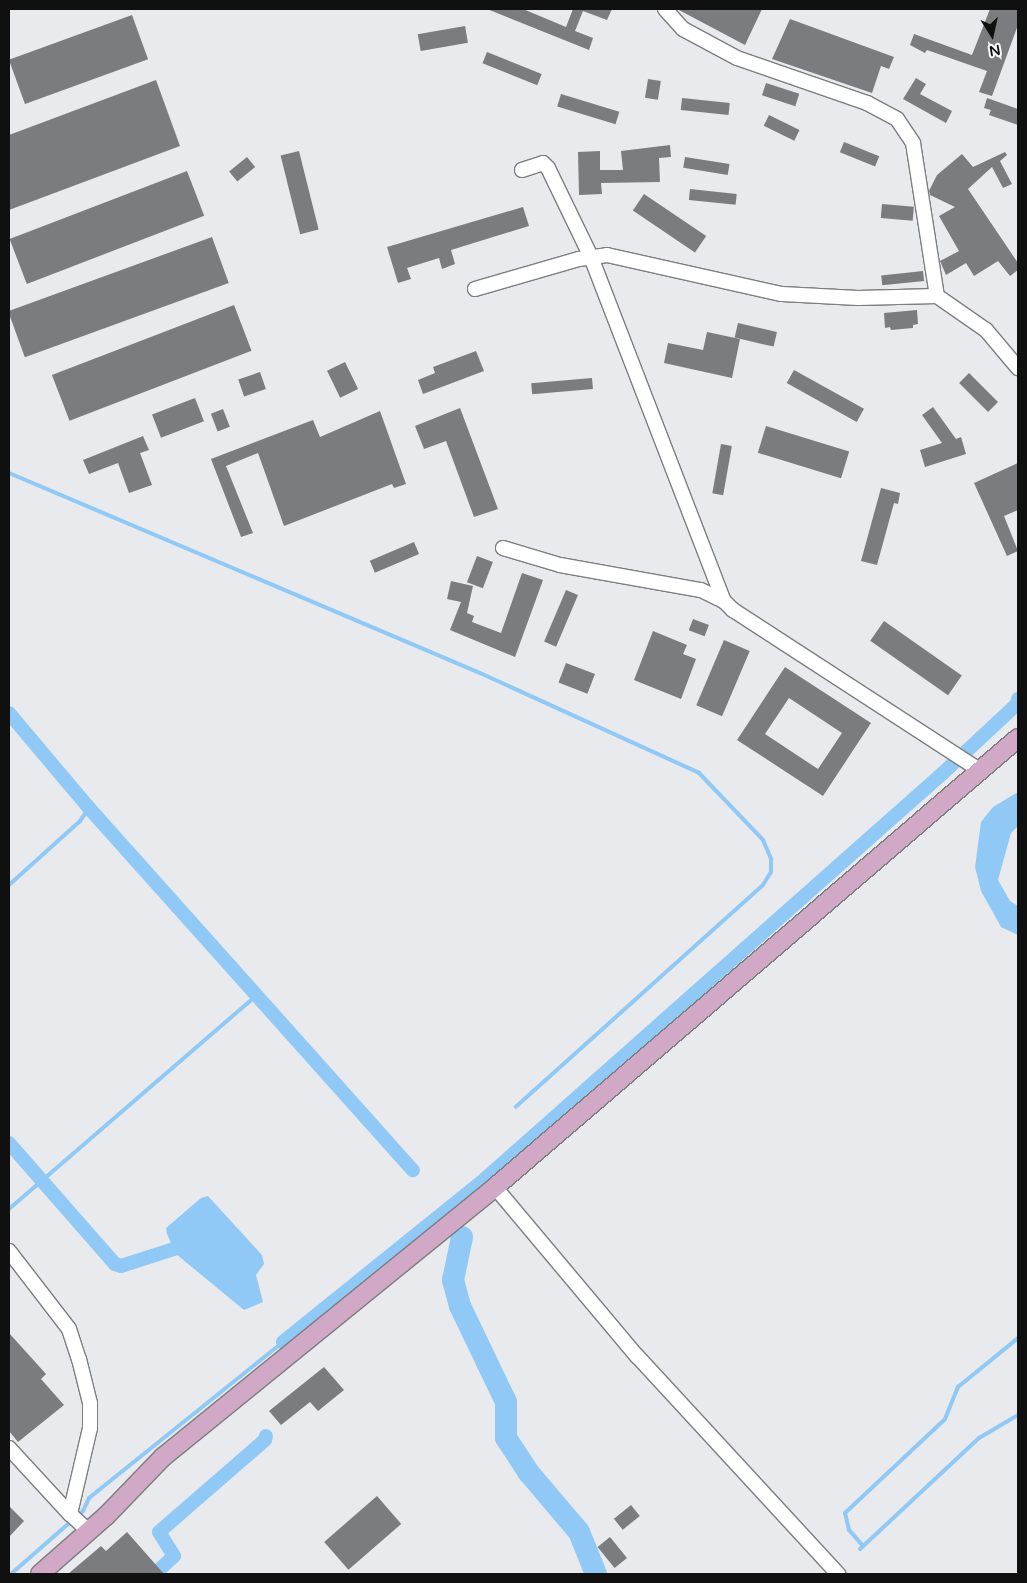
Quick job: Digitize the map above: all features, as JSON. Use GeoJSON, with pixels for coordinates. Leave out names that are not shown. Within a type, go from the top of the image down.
{"type":"FeatureCollection","features":[{"type":"Feature","properties":{"kind":"main road"},"geometry":{"type":"LineString","coordinates":[[40,1574],[78,1522],[163,1457],[495,1187],[1018,738]]}},
{"type":"Feature","properties":{"kind":"street"},"geometry":{"type":"LineString","coordinates":[[666,9],[683,29],[737,58],[868,103],[897,119],[912,143],[937,296]]}},
{"type":"Feature","properties":{"kind":"street"},"geometry":{"type":"LineString","coordinates":[[522,170],[543,164],[548,168],[591,257],[724,601]]}},
{"type":"Feature","properties":{"kind":"street"},"geometry":{"type":"LineString","coordinates":[[475,289],[591,257],[607,255],[642,260],[782,294],[858,298],[937,296],[986,330],[1018,368]]}},
{"type":"Feature","properties":{"kind":"street"},"geometry":{"type":"LineString","coordinates":[[502,548],[560,565],[701,590],[724,601],[733,610],[979,770]]}},
{"type":"Feature","properties":{"kind":"street"},"geometry":{"type":"LineString","coordinates":[[495,1187],[637,1356],[838,1574]]}},
{"type":"Feature","properties":{"kind":"street"},"geometry":{"type":"LineString","coordinates":[[9,1251],[69,1329],[90,1403],[90,1428],[78,1522]]}},
{"type":"Feature","properties":{"kind":"street"},"geometry":{"type":"LineString","coordinates":[[9,1448],[78,1522]]}},
{"type":"Feature","properties":{"kind":"water"},"geometry":{"type":"Polygon","coordinates":[[[1018,792],[1018,826],[1011,833],[998,880],[1010,901],[1018,906],[1018,935],[1001,927],[981,891],[975,867],[981,822],[993,807],[1018,792]]]}},
{"type":"Feature","properties":{"kind":"water"},"geometry":{"type":"Polygon","coordinates":[[[208,1196],[262,1255],[264,1264],[256,1275],[263,1302],[244,1310],[176,1254],[167,1234],[166,1228],[201,1198],[208,1196]]]}},
{"type":"Feature","properties":{"kind":"building"},"geometry":{"type":"Polygon","coordinates":[[[487,9],[523,9],[566,27],[573,9],[612,9],[607,20],[583,11],[575,31],[593,38],[589,50],[487,9]]]}},
{"type":"Feature","properties":{"kind":"building"},"geometry":{"type":"Polygon","coordinates":[[[677,9],[762,9],[745,45],[677,9]]]}},
{"type":"Feature","properties":{"kind":"building"},"geometry":{"type":"Polygon","coordinates":[[[990,9],[1018,9],[1018,25],[992,96],[979,92],[987,71],[927,50],[925,53],[910,45],[914,34],[972,55],[990,9]]]}},
{"type":"Feature","properties":{"kind":"building"},"geometry":{"type":"Polygon","coordinates":[[[132,15],[148,59],[25,104],[9,60],[132,15]]]}},
{"type":"Feature","properties":{"kind":"building"},"geometry":{"type":"Polygon","coordinates":[[[790,19],[894,57],[889,69],[881,66],[872,93],[772,59],[790,19]]]}},
{"type":"Feature","properties":{"kind":"building"},"geometry":{"type":"Polygon","coordinates":[[[465,26],[468,43],[421,51],[418,34],[465,26]]]}},
{"type":"Feature","properties":{"kind":"building"},"geometry":{"type":"Polygon","coordinates":[[[487,52],[542,74],[537,85],[483,63],[487,52]]]}},
{"type":"Feature","properties":{"kind":"building"},"geometry":{"type":"Polygon","coordinates":[[[916,78],[926,84],[920,94],[952,111],[946,123],[903,99],[916,78]]]}},
{"type":"Feature","properties":{"kind":"building"},"geometry":{"type":"Polygon","coordinates":[[[648,79],[661,81],[658,100],[645,98],[648,79]]]}},
{"type":"Feature","properties":{"kind":"building"},"geometry":{"type":"Polygon","coordinates":[[[156,80],[180,146],[9,210],[9,135],[156,80]]]}},
{"type":"Feature","properties":{"kind":"building"},"geometry":{"type":"Polygon","coordinates":[[[766,83],[799,94],[795,106],[762,95],[766,83]]]}},
{"type":"Feature","properties":{"kind":"building"},"geometry":{"type":"Polygon","coordinates":[[[561,94],[619,112],[616,124],[557,106],[561,94]]]}},
{"type":"Feature","properties":{"kind":"building"},"geometry":{"type":"Polygon","coordinates":[[[682,98],[730,103],[728,115],[681,110],[682,98]]]}},
{"type":"Feature","properties":{"kind":"building"},"geometry":{"type":"Polygon","coordinates":[[[987,98],[1018,109],[1018,125],[989,115],[991,110],[984,108],[987,98]]]}},
{"type":"Feature","properties":{"kind":"building"},"geometry":{"type":"Polygon","coordinates":[[[769,115],[800,130],[794,141],[764,126],[769,115]]]}},
{"type":"Feature","properties":{"kind":"building"},"geometry":{"type":"Polygon","coordinates":[[[844,142],[879,156],[875,166],[840,152],[844,142]]]}},
{"type":"Feature","properties":{"kind":"building"},"geometry":{"type":"Polygon","coordinates":[[[670,145],[671,157],[659,158],[660,182],[601,183],[602,194],[579,195],[578,152],[600,151],[600,170],[623,170],[621,151],[670,145]]]}},
{"type":"Feature","properties":{"kind":"building"},"geometry":{"type":"Polygon","coordinates":[[[299,151],[319,230],[300,234],[281,156],[299,151]]]}},
{"type":"Feature","properties":{"kind":"building"},"geometry":{"type":"Polygon","coordinates":[[[1005,152],[1007,155],[1000,161],[1012,184],[1003,188],[992,167],[968,189],[1018,263],[1018,270],[1010,276],[998,261],[974,276],[966,263],[946,275],[940,261],[959,251],[939,216],[955,207],[930,195],[929,191],[937,175],[962,154],[973,167],[1005,152]]]}},
{"type":"Feature","properties":{"kind":"building"},"geometry":{"type":"Polygon","coordinates":[[[247,157],[255,167],[237,182],[229,171],[247,157]]]}},
{"type":"Feature","properties":{"kind":"building"},"geometry":{"type":"Polygon","coordinates":[[[685,157],[729,164],[728,175],[683,168],[685,157]]]}},
{"type":"Feature","properties":{"kind":"building"},"geometry":{"type":"Polygon","coordinates":[[[187,171],[204,216],[27,284],[10,239],[187,171]]]}},
{"type":"Feature","properties":{"kind":"building"},"geometry":{"type":"Polygon","coordinates":[[[690,189],[737,194],[736,205],[689,200],[690,189]]]}},
{"type":"Feature","properties":{"kind":"building"},"geometry":{"type":"Polygon","coordinates":[[[644,194],[706,236],[695,253],[633,211],[644,194]]]}},
{"type":"Feature","properties":{"kind":"building"},"geometry":{"type":"Polygon","coordinates":[[[882,204],[914,207],[913,221],[881,218],[882,204]]]}},
{"type":"Feature","properties":{"kind":"building"},"geometry":{"type":"Polygon","coordinates":[[[523,207],[529,226],[451,250],[455,264],[442,269],[439,258],[407,268],[411,279],[398,283],[387,247],[523,207]]]}},
{"type":"Feature","properties":{"kind":"building"},"geometry":{"type":"Polygon","coordinates":[[[212,237],[229,283],[25,357],[9,311],[212,237]]]}},
{"type":"Feature","properties":{"kind":"building"},"geometry":{"type":"Polygon","coordinates":[[[923,271],[924,281],[882,285],[881,275],[923,271]]]}},
{"type":"Feature","properties":{"kind":"building"},"geometry":{"type":"Polygon","coordinates":[[[234,305],[252,351],[70,421],[52,375],[234,305]]]}},
{"type":"Feature","properties":{"kind":"building"},"geometry":{"type":"Polygon","coordinates":[[[917,310],[918,324],[913,325],[913,328],[891,330],[890,327],[885,328],[884,313],[917,310]]]}},
{"type":"Feature","properties":{"kind":"building"},"geometry":{"type":"Polygon","coordinates":[[[738,323],[777,332],[774,347],[735,338],[738,323]]]}},
{"type":"Feature","properties":{"kind":"building"},"geometry":{"type":"Polygon","coordinates":[[[707,332],[740,339],[732,378],[664,363],[668,343],[703,350],[707,332]]]}},
{"type":"Feature","properties":{"kind":"building"},"geometry":{"type":"Polygon","coordinates":[[[476,351],[484,371],[423,394],[418,380],[435,373],[433,367],[476,351]]]}},
{"type":"Feature","properties":{"kind":"building"},"geometry":{"type":"Polygon","coordinates":[[[345,362],[358,389],[340,398],[327,371],[345,362]]]}},
{"type":"Feature","properties":{"kind":"building"},"geometry":{"type":"Polygon","coordinates":[[[794,370],[864,409],[857,422],[787,383],[794,370]]]}},
{"type":"Feature","properties":{"kind":"building"},"geometry":{"type":"Polygon","coordinates":[[[260,372],[266,389],[244,397],[238,379],[260,372]]]}},
{"type":"Feature","properties":{"kind":"building"},"geometry":{"type":"Polygon","coordinates":[[[969,373],[998,402],[988,412],[959,383],[969,373]]]}},
{"type":"Feature","properties":{"kind":"building"},"geometry":{"type":"Polygon","coordinates":[[[592,378],[593,389],[532,394],[531,383],[592,378]]]}},
{"type":"Feature","properties":{"kind":"building"},"geometry":{"type":"Polygon","coordinates":[[[195,398],[204,421],[161,438],[152,414],[195,398]]]}},
{"type":"Feature","properties":{"kind":"building"},"geometry":{"type":"Polygon","coordinates":[[[933,407],[956,439],[961,437],[966,454],[925,467],[920,450],[942,443],[922,415],[933,407]]]}},
{"type":"Feature","properties":{"kind":"building"},"geometry":{"type":"Polygon","coordinates":[[[460,408],[498,509],[474,517],[446,441],[424,449],[415,426],[460,408]]]}},
{"type":"Feature","properties":{"kind":"building"},"geometry":{"type":"Polygon","coordinates":[[[223,409],[230,427],[218,431],[211,414],[223,409]]]}},
{"type":"Feature","properties":{"kind":"building"},"geometry":{"type":"Polygon","coordinates":[[[380,411],[406,484],[394,488],[392,484],[284,526],[258,453],[226,466],[253,533],[241,537],[211,459],[313,420],[320,437],[380,411]]]}},
{"type":"Feature","properties":{"kind":"building"},"geometry":{"type":"Polygon","coordinates":[[[766,426],[849,451],[841,478],[758,453],[766,426]]]}},
{"type":"Feature","properties":{"kind":"building"},"geometry":{"type":"Polygon","coordinates":[[[143,436],[149,450],[140,453],[152,485],[129,493],[118,463],[89,474],[83,460],[143,436]]]}},
{"type":"Feature","properties":{"kind":"building"},"geometry":{"type":"Polygon","coordinates":[[[721,444],[732,446],[723,495],[712,493],[721,444]]]}},
{"type":"Feature","properties":{"kind":"building"},"geometry":{"type":"Polygon","coordinates":[[[1018,463],[1018,510],[1004,516],[1018,551],[1007,556],[974,483],[1018,463]]]}},
{"type":"Feature","properties":{"kind":"building"},"geometry":{"type":"Polygon","coordinates":[[[881,488],[900,493],[898,504],[894,503],[877,565],[861,561],[881,488]]]}},
{"type":"Feature","properties":{"kind":"building"},"geometry":{"type":"Polygon","coordinates":[[[414,542],[419,554],[375,573],[370,561],[414,542]]]}},
{"type":"Feature","properties":{"kind":"building"},"geometry":{"type":"Polygon","coordinates":[[[477,556],[493,562],[483,588],[467,582],[477,556]]]}},
{"type":"Feature","properties":{"kind":"building"},"geometry":{"type":"Polygon","coordinates":[[[522,573],[543,580],[515,657],[450,630],[461,602],[447,599],[451,581],[473,586],[467,613],[474,616],[472,622],[501,633],[522,573]]]}},
{"type":"Feature","properties":{"kind":"building"},"geometry":{"type":"Polygon","coordinates":[[[566,590],[578,595],[556,647],[544,642],[566,590]]]}},
{"type":"Feature","properties":{"kind":"building"},"geometry":{"type":"Polygon","coordinates":[[[693,619],[709,625],[705,636],[689,630],[693,619]]]}},
{"type":"Feature","properties":{"kind":"building"},"geometry":{"type":"Polygon","coordinates":[[[884,621],[962,675],[948,695],[870,641],[884,621]]]}},
{"type":"Feature","properties":{"kind":"building"},"geometry":{"type":"Polygon","coordinates":[[[653,631],[687,645],[683,654],[696,659],[681,699],[634,680],[653,631]]]}},
{"type":"Feature","properties":{"kind":"building"},"geometry":{"type":"Polygon","coordinates":[[[724,640],[750,651],[722,716],[696,705],[724,640]]]}},
{"type":"Feature","properties":{"kind":"building"},"geometry":{"type":"Polygon","coordinates":[[[566,663],[595,674],[587,694],[558,683],[566,663]]]}},
{"type":"Feature","properties":{"kind":"building"},"geometry":{"type":"Polygon","coordinates":[[[785,667],[871,723],[823,796],[737,740],[785,667]],[[789,698],[765,734],[818,769],[842,733],[789,698]]]}},
{"type":"Feature","properties":{"kind":"building"},"geometry":{"type":"Polygon","coordinates":[[[9,1333],[46,1374],[41,1379],[64,1405],[18,1442],[9,1431],[9,1333]]]}},
{"type":"Feature","properties":{"kind":"building"},"geometry":{"type":"Polygon","coordinates":[[[324,1367],[344,1390],[318,1411],[310,1402],[281,1425],[269,1411],[324,1367]]]}},
{"type":"Feature","properties":{"kind":"building"},"geometry":{"type":"Polygon","coordinates":[[[377,1496],[401,1524],[348,1570],[324,1542],[377,1496]]]}},
{"type":"Feature","properties":{"kind":"building"},"geometry":{"type":"Polygon","coordinates":[[[631,1505],[640,1516],[623,1530],[614,1519],[631,1505]]]}},
{"type":"Feature","properties":{"kind":"building"},"geometry":{"type":"Polygon","coordinates":[[[9,1506],[24,1521],[9,1537],[9,1506]]]}},
{"type":"Feature","properties":{"kind":"building"},"geometry":{"type":"Polygon","coordinates":[[[127,1532],[164,1574],[68,1574],[101,1546],[106,1551],[127,1532]]]}},
{"type":"Feature","properties":{"kind":"building"},"geometry":{"type":"Polygon","coordinates":[[[610,1537],[627,1558],[615,1568],[598,1547],[610,1537]]]}},
{"type":"Feature","properties":{"kind":"waterway"},"geometry":{"type":"LineString","coordinates":[[9,473],[480,673],[699,773],[763,840],[771,859],[771,872],[763,885],[516,1107]]}},
{"type":"Feature","properties":{"kind":"waterway"},"geometry":{"type":"LineString","coordinates":[[283,1342],[486,1178],[943,773],[1017,704],[1018,699]]}},
{"type":"Feature","properties":{"kind":"waterway"},"geometry":{"type":"LineString","coordinates":[[9,713],[89,808],[413,1170]]}},
{"type":"Feature","properties":{"kind":"waterway"},"geometry":{"type":"LineString","coordinates":[[9,885],[80,821],[89,808]]}},
{"type":"Feature","properties":{"kind":"waterway"},"geometry":{"type":"LineString","coordinates":[[9,1209],[257,995]]}},
{"type":"Feature","properties":{"kind":"waterway"},"geometry":{"type":"LineString","coordinates":[[9,1143],[115,1264],[121,1266],[174,1249]]}},
{"type":"Feature","properties":{"kind":"waterway"},"geometry":{"type":"LineString","coordinates":[[462,1237],[453,1280],[460,1306],[506,1402],[506,1438],[529,1473],[579,1532],[596,1574]]}},
{"type":"Feature","properties":{"kind":"waterway"},"geometry":{"type":"LineString","coordinates":[[863,1546],[849,1530],[845,1513],[945,1419],[958,1387],[1018,1338]]}},
{"type":"Feature","properties":{"kind":"waterway"},"geometry":{"type":"LineString","coordinates":[[11,1574],[83,1511],[89,1498],[283,1342]]}},
{"type":"Feature","properties":{"kind":"waterway"},"geometry":{"type":"LineString","coordinates":[[860,1549],[979,1438],[1018,1415]]}},
{"type":"Feature","properties":{"kind":"waterway"},"geometry":{"type":"LineString","coordinates":[[160,1569],[174,1556],[159,1532],[265,1440],[266,1436]]}}]}
